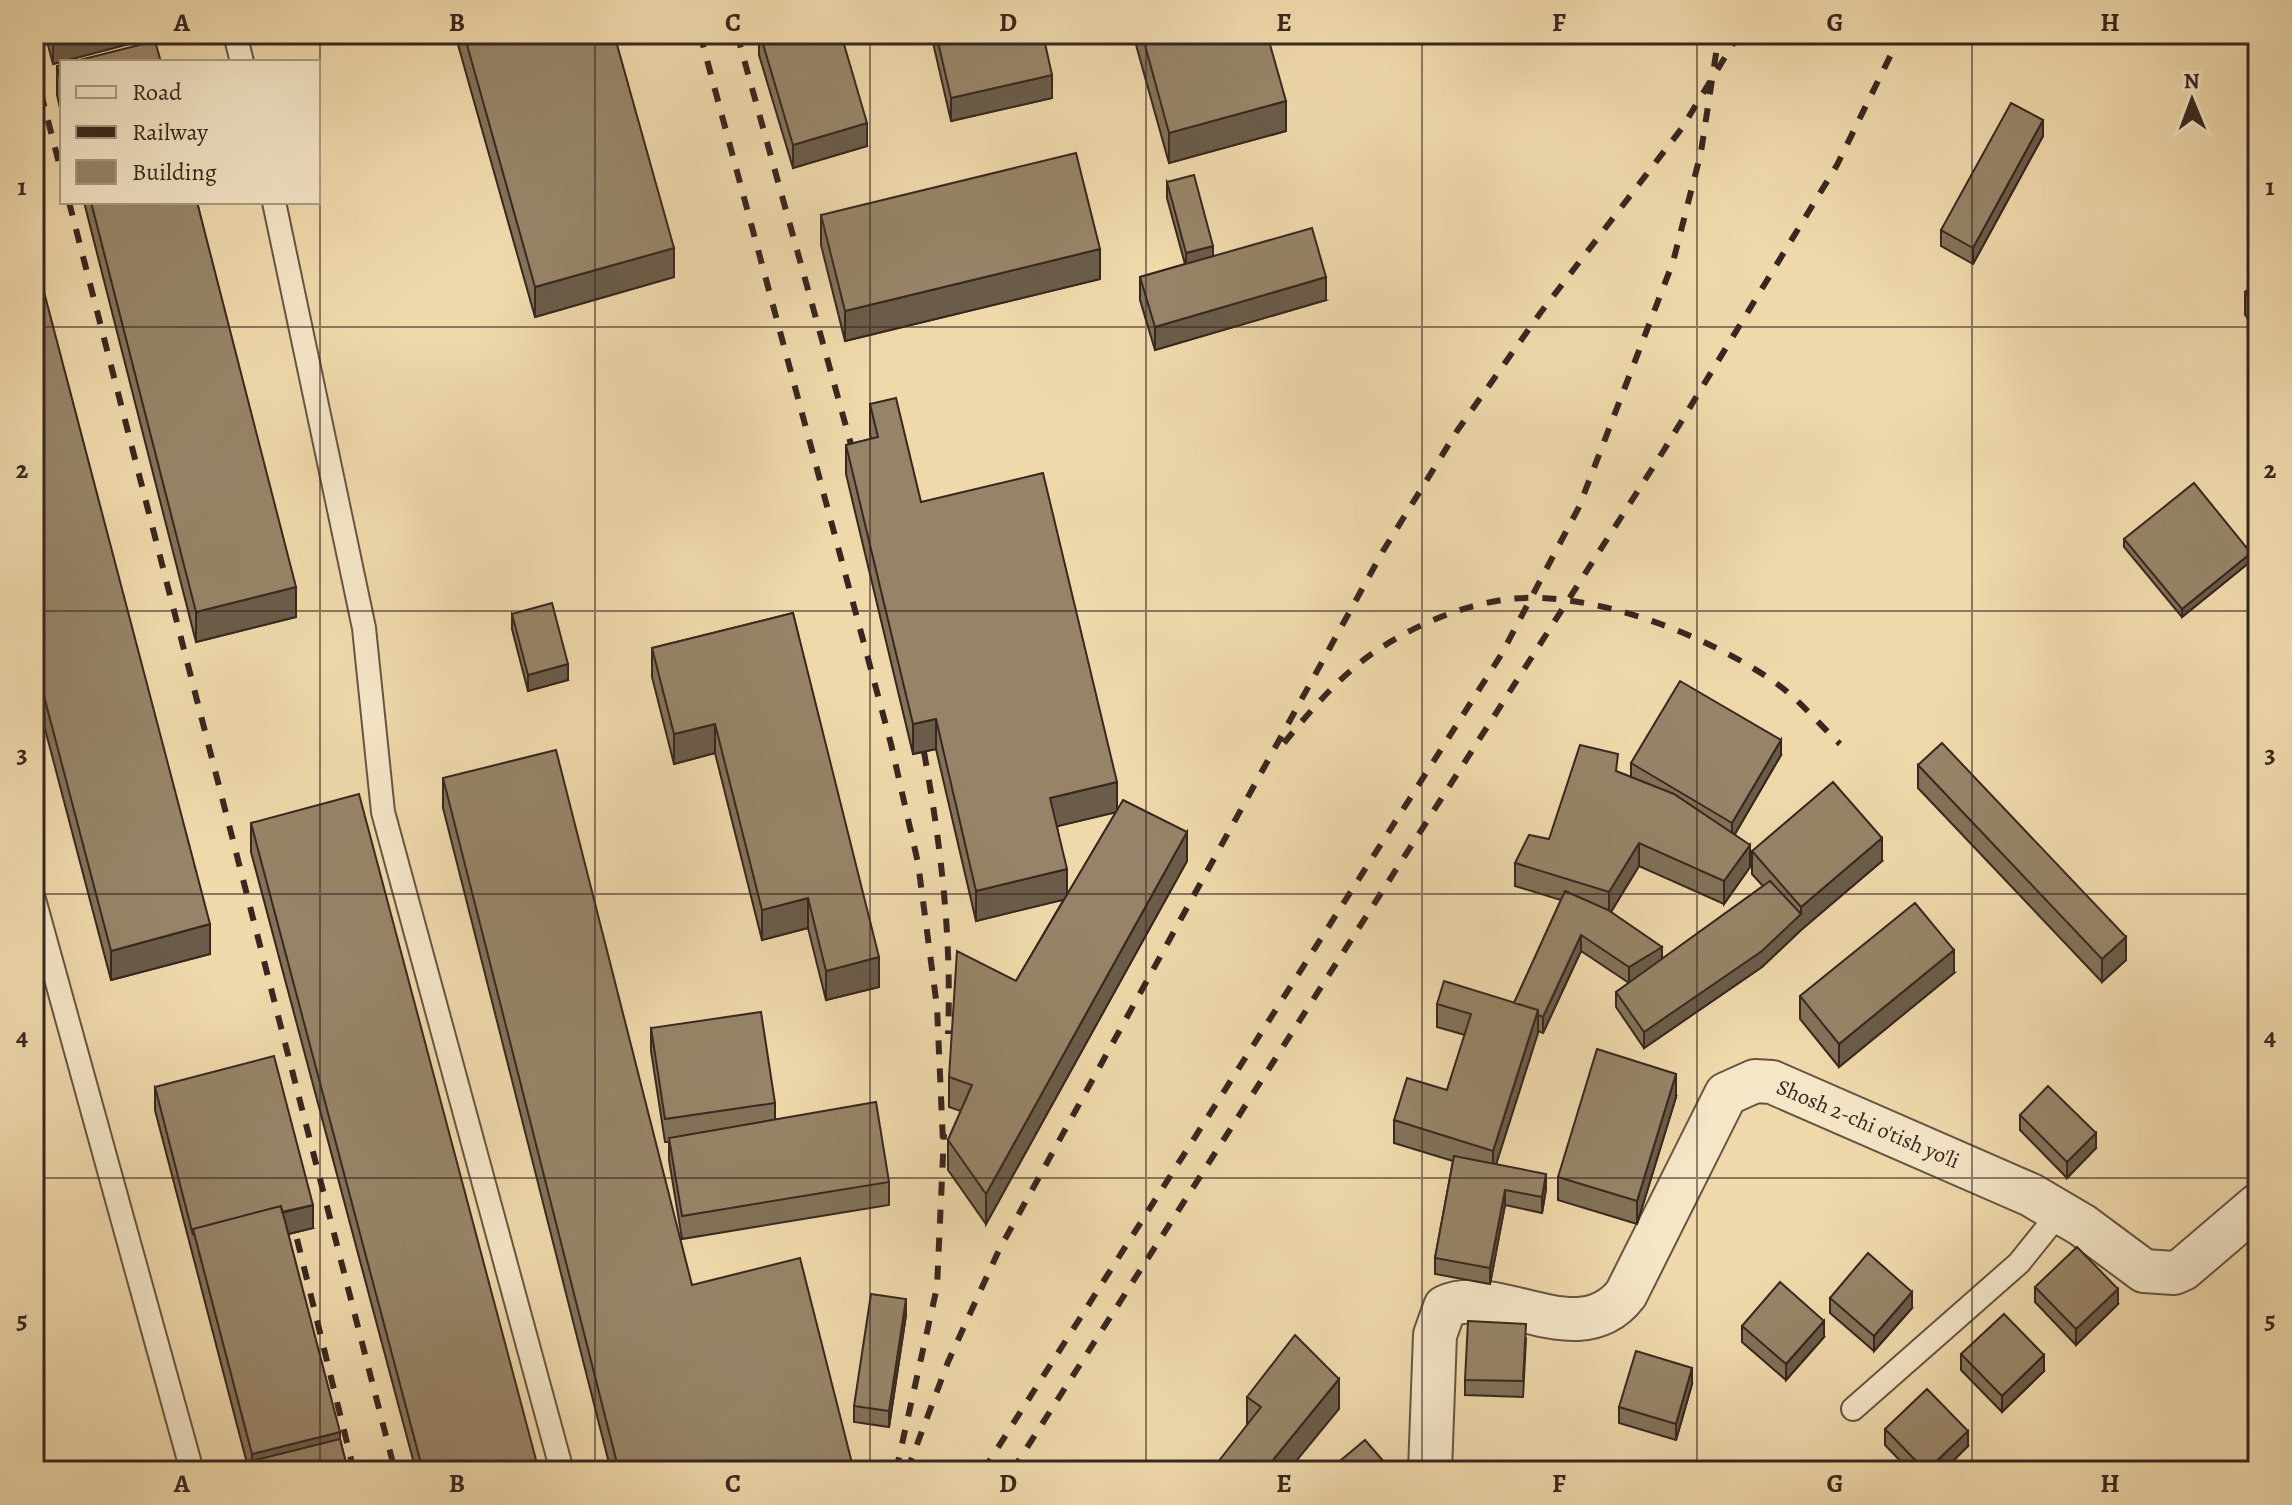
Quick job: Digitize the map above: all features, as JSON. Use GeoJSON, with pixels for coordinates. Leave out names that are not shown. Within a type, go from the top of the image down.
{"type":"FeatureCollection","features":[{"type":"Feature","properties":{"kind":"street","name":"Shosh 2-chi o'tish yo'li"},"geometry":{"type":"LineString","coordinates":[[1430,1471],[1439,1318],[1445,1307],[1466,1301],[1570,1319],[1588,1318],[1617,1307],[1726,1094],[1755,1081],[1772,1082],[1791,1089],[2031,1195],[2144,1271],[2174,1273],[2183,1269],[2258,1205]]}},
{"type":"Feature","properties":{"kind":"lane"},"geometry":{"type":"LineString","coordinates":[[235,34],[242,60]]}},
{"type":"Feature","properties":{"kind":"lane"},"geometry":{"type":"LineString","coordinates":[[274,204],[364,628],[383,812],[562,1471]]}},
{"type":"Feature","properties":{"kind":"lane"},"geometry":{"type":"LineString","coordinates":[[34,899],[192,1471]]}},
{"type":"Feature","properties":{"kind":"lane"},"geometry":{"type":"LineString","coordinates":[[1853,1409],[2019,1263],[2060,1212]]}},
{"type":"Feature","properties":{"kind":"building"},"geometry":{"type":"Polygon","coordinates":[[[464,34],[614,34],[674,248],[535,287],[464,34]]]}},
{"type":"Feature","properties":{"kind":"building"},"geometry":{"type":"Polygon","coordinates":[[[760,34],[841,34],[867,123],[793,145],[760,34]]]}},
{"type":"Feature","properties":{"kind":"building"},"geometry":{"type":"Polygon","coordinates":[[[936,34],[1043,34],[1052,75],[951,98],[936,34]]]}},
{"type":"Feature","properties":{"kind":"building"},"geometry":{"type":"Polygon","coordinates":[[[1142,34],[1267,34],[1286,101],[1169,133],[1142,34]]]}},
{"type":"Feature","properties":{"kind":"building"},"geometry":{"type":"Polygon","coordinates":[[[155,41],[160,60],[80,60],[155,41]]]}},
{"type":"Feature","properties":{"kind":"building"},"geometry":{"type":"Polygon","coordinates":[[[2011,103],[2043,120],[1973,248],[1941,230],[2011,103]]]}},
{"type":"Feature","properties":{"kind":"building"},"geometry":{"type":"Polygon","coordinates":[[[1076,153],[1100,249],[845,311],[821,215],[1076,153]]]}},
{"type":"Feature","properties":{"kind":"building"},"geometry":{"type":"Polygon","coordinates":[[[1194,175],[1213,246],[1186,253],[1167,182],[1194,175]]]}},
{"type":"Feature","properties":{"kind":"building"},"geometry":{"type":"Polygon","coordinates":[[[92,204],[198,204],[296,587],[196,612],[92,204]]]}},
{"type":"Feature","properties":{"kind":"building"},"geometry":{"type":"Polygon","coordinates":[[[1312,228],[1326,277],[1155,327],[1140,277],[1312,228]]]}},
{"type":"Feature","properties":{"kind":"building"},"geometry":{"type":"Polygon","coordinates":[[[34,254],[210,924],[111,951],[34,658],[34,254]]]}},
{"type":"Feature","properties":{"kind":"building"},"geometry":{"type":"Polygon","coordinates":[[[2258,282],[2258,309],[2245,292],[2258,282]]]}},
{"type":"Feature","properties":{"kind":"building"},"geometry":{"type":"Polygon","coordinates":[[[896,398],[921,502],[1043,473],[1117,782],[1050,798],[1067,869],[976,891],[936,719],[913,724],[846,445],[878,437],[870,404],[896,398]]]}},
{"type":"Feature","properties":{"kind":"building"},"geometry":{"type":"Polygon","coordinates":[[[2258,465],[2258,485],[2248,473],[2258,465]]]}},
{"type":"Feature","properties":{"kind":"building"},"geometry":{"type":"Polygon","coordinates":[[[2194,483],[2251,553],[2182,609],[2124,539],[2194,483]]]}},
{"type":"Feature","properties":{"kind":"building"},"geometry":{"type":"Polygon","coordinates":[[[552,603],[568,664],[528,675],[512,614],[552,603]]]}},
{"type":"Feature","properties":{"kind":"building"},"geometry":{"type":"Polygon","coordinates":[[[793,613],[879,957],[826,971],[808,898],[762,910],[715,724],[674,734],[652,648],[793,613]]]}},
{"type":"Feature","properties":{"kind":"building"},"geometry":{"type":"Polygon","coordinates":[[[1680,681],[1781,740],[1732,823],[1631,763],[1680,681]]]}},
{"type":"Feature","properties":{"kind":"building"},"geometry":{"type":"Polygon","coordinates":[[[1942,743],[2126,937],[2102,959],[1918,765],[1942,743]]]}},
{"type":"Feature","properties":{"kind":"building"},"geometry":{"type":"Polygon","coordinates":[[[1580,745],[1618,754],[1616,771],[1674,794],[1750,845],[1724,881],[1639,843],[1609,892],[1515,863],[1529,835],[1549,839],[1580,745]]]}},
{"type":"Feature","properties":{"kind":"building"},"geometry":{"type":"Polygon","coordinates":[[[556,750],[692,1285],[800,1258],[854,1471],[619,1471],[443,778],[556,750]]]}},
{"type":"Feature","properties":{"kind":"building"},"geometry":{"type":"Polygon","coordinates":[[[1833,782],[1882,838],[1801,907],[1752,851],[1833,782]]]}},
{"type":"Feature","properties":{"kind":"building"},"geometry":{"type":"Polygon","coordinates":[[[359,794],[539,1471],[423,1471],[251,823],[359,794]]]}},
{"type":"Feature","properties":{"kind":"building"},"geometry":{"type":"Polygon","coordinates":[[[1123,800],[1187,832],[986,1194],[948,1140],[972,1085],[949,1077],[957,951],[1016,981],[1123,800]]]}},
{"type":"Feature","properties":{"kind":"building"},"geometry":{"type":"Polygon","coordinates":[[[1770,881],[1801,914],[1762,951],[1644,1032],[1616,992],[1770,881]]]}},
{"type":"Feature","properties":{"kind":"building"},"geometry":{"type":"Polygon","coordinates":[[[1565,891],[1608,910],[1662,947],[1629,967],[1581,935],[1543,1017],[1538,1015],[1538,1010],[1514,1003],[1565,891]]]}},
{"type":"Feature","properties":{"kind":"building"},"geometry":{"type":"Polygon","coordinates":[[[1915,903],[1954,950],[1839,1044],[1800,996],[1915,903]]]}},
{"type":"Feature","properties":{"kind":"building"},"geometry":{"type":"Polygon","coordinates":[[[1444,981],[1538,1010],[1493,1151],[1394,1120],[1407,1078],[1447,1090],[1471,1014],[1437,1004],[1444,981]]]}},
{"type":"Feature","properties":{"kind":"building"},"geometry":{"type":"Polygon","coordinates":[[[761,1012],[775,1103],[665,1119],[651,1028],[761,1012]]]}},
{"type":"Feature","properties":{"kind":"building"},"geometry":{"type":"Polygon","coordinates":[[[1597,1049],[1676,1074],[1637,1201],[1558,1177],[1597,1049]]]}},
{"type":"Feature","properties":{"kind":"building"},"geometry":{"type":"Polygon","coordinates":[[[274,1056],[313,1205],[282,1212],[281,1206],[193,1229],[193,1235],[155,1087],[274,1056]]]}},
{"type":"Feature","properties":{"kind":"building"},"geometry":{"type":"Polygon","coordinates":[[[2048,1086],[2096,1133],[2067,1162],[2020,1115],[2048,1086]]]}},
{"type":"Feature","properties":{"kind":"building"},"geometry":{"type":"Polygon","coordinates":[[[876,1102],[889,1182],[682,1216],[669,1138],[876,1102]]]}},
{"type":"Feature","properties":{"kind":"building"},"geometry":{"type":"Polygon","coordinates":[[[1454,1156],[1546,1174],[1542,1197],[1505,1190],[1490,1268],[1435,1258],[1454,1156]]]}},
{"type":"Feature","properties":{"kind":"building"},"geometry":{"type":"Polygon","coordinates":[[[281,1206],[340,1432],[252,1454],[193,1229],[281,1206]]]}},
{"type":"Feature","properties":{"kind":"building"},"geometry":{"type":"Polygon","coordinates":[[[2077,1247],[2118,1289],[2076,1329],[2035,1287],[2077,1247]]]}},
{"type":"Feature","properties":{"kind":"building"},"geometry":{"type":"Polygon","coordinates":[[[1868,1253],[1912,1292],[1874,1336],[1830,1298],[1868,1253]]]}},
{"type":"Feature","properties":{"kind":"building"},"geometry":{"type":"Polygon","coordinates":[[[1780,1282],[1824,1321],[1786,1364],[1742,1326],[1780,1282]]]}},
{"type":"Feature","properties":{"kind":"building"},"geometry":{"type":"Polygon","coordinates":[[[871,1294],[906,1299],[889,1411],[854,1406],[871,1294]]]}},
{"type":"Feature","properties":{"kind":"building"},"geometry":{"type":"Polygon","coordinates":[[[2004,1314],[2044,1355],[2002,1396],[1961,1354],[2004,1314]]]}},
{"type":"Feature","properties":{"kind":"building"},"geometry":{"type":"Polygon","coordinates":[[[1468,1321],[1526,1324],[1523,1381],[1465,1380],[1468,1321]]]}},
{"type":"Feature","properties":{"kind":"building"},"geometry":{"type":"Polygon","coordinates":[[[1295,1335],[1339,1379],[1264,1471],[1211,1471],[1261,1407],[1247,1397],[1295,1335]]]}},
{"type":"Feature","properties":{"kind":"building"},"geometry":{"type":"Polygon","coordinates":[[[1636,1351],[1692,1368],[1676,1424],[1619,1407],[1636,1351]]]}},
{"type":"Feature","properties":{"kind":"building"},"geometry":{"type":"Polygon","coordinates":[[[1927,1389],[1968,1431],[1926,1471],[1885,1429],[1927,1389]]]}},
{"type":"Feature","properties":{"kind":"building"},"geometry":{"type":"Polygon","coordinates":[[[340,1439],[348,1471],[255,1471],[252,1461],[340,1439]]]}},
{"type":"Feature","properties":{"kind":"building"},"geometry":{"type":"Polygon","coordinates":[[[1365,1440],[1392,1471],[1338,1471],[1334,1466],[1365,1440]]]}},
{"type":"Feature","properties":{"kind":"building"},"geometry":{"type":"Polygon","coordinates":[[[1456,1467],[1514,1470],[1514,1471],[1455,1471],[1456,1467]]]}},
{"type":"Feature","properties":{"kind":"railway"},"geometry":{"type":"LineString","coordinates":[[700,34],[891,744],[918,863],[937,1007],[943,1142]]}},
{"type":"Feature","properties":{"kind":"railway"},"geometry":{"type":"LineString","coordinates":[[737,34],[857,466]]}},
{"type":"Feature","properties":{"kind":"railway"},"geometry":{"type":"LineString","coordinates":[[983,1471],[1501,655],[1579,507],[1673,262],[1701,152],[1719,34]]}},
{"type":"Feature","properties":{"kind":"railway"},"geometry":{"type":"LineString","coordinates":[[907,1471],[948,1362],[999,1250],[1383,551],[1457,431],[1541,312],[1682,128],[1739,34]]}},
{"type":"Feature","properties":{"kind":"railway"},"geometry":{"type":"LineString","coordinates":[[1012,1471],[1664,450],[1837,165],[1901,34]]}},
{"type":"Feature","properties":{"kind":"railway"},"geometry":{"type":"LineString","coordinates":[[34,66],[60,167]]}},
{"type":"Feature","properties":{"kind":"railway"},"geometry":{"type":"LineString","coordinates":[[70,204],[395,1471]]}},
{"type":"Feature","properties":{"kind":"railway"},"geometry":{"type":"LineString","coordinates":[[1284,743],[1340,680],[1394,640],[1442,616],[1476,605],[1542,598],[1576,602],[1647,619],[1715,648],[1782,688],[1840,744]]}},
{"type":"Feature","properties":{"kind":"railway"},"geometry":{"type":"LineString","coordinates":[[924,752],[944,892],[948,1034]]}},
{"type":"Feature","properties":{"kind":"railway"},"geometry":{"type":"LineString","coordinates":[[896,1471],[937,1287],[944,1134]]}},
{"type":"Feature","properties":{"kind":"railway"},"geometry":{"type":"LineString","coordinates":[[297,1239],[354,1471]]}}]}
